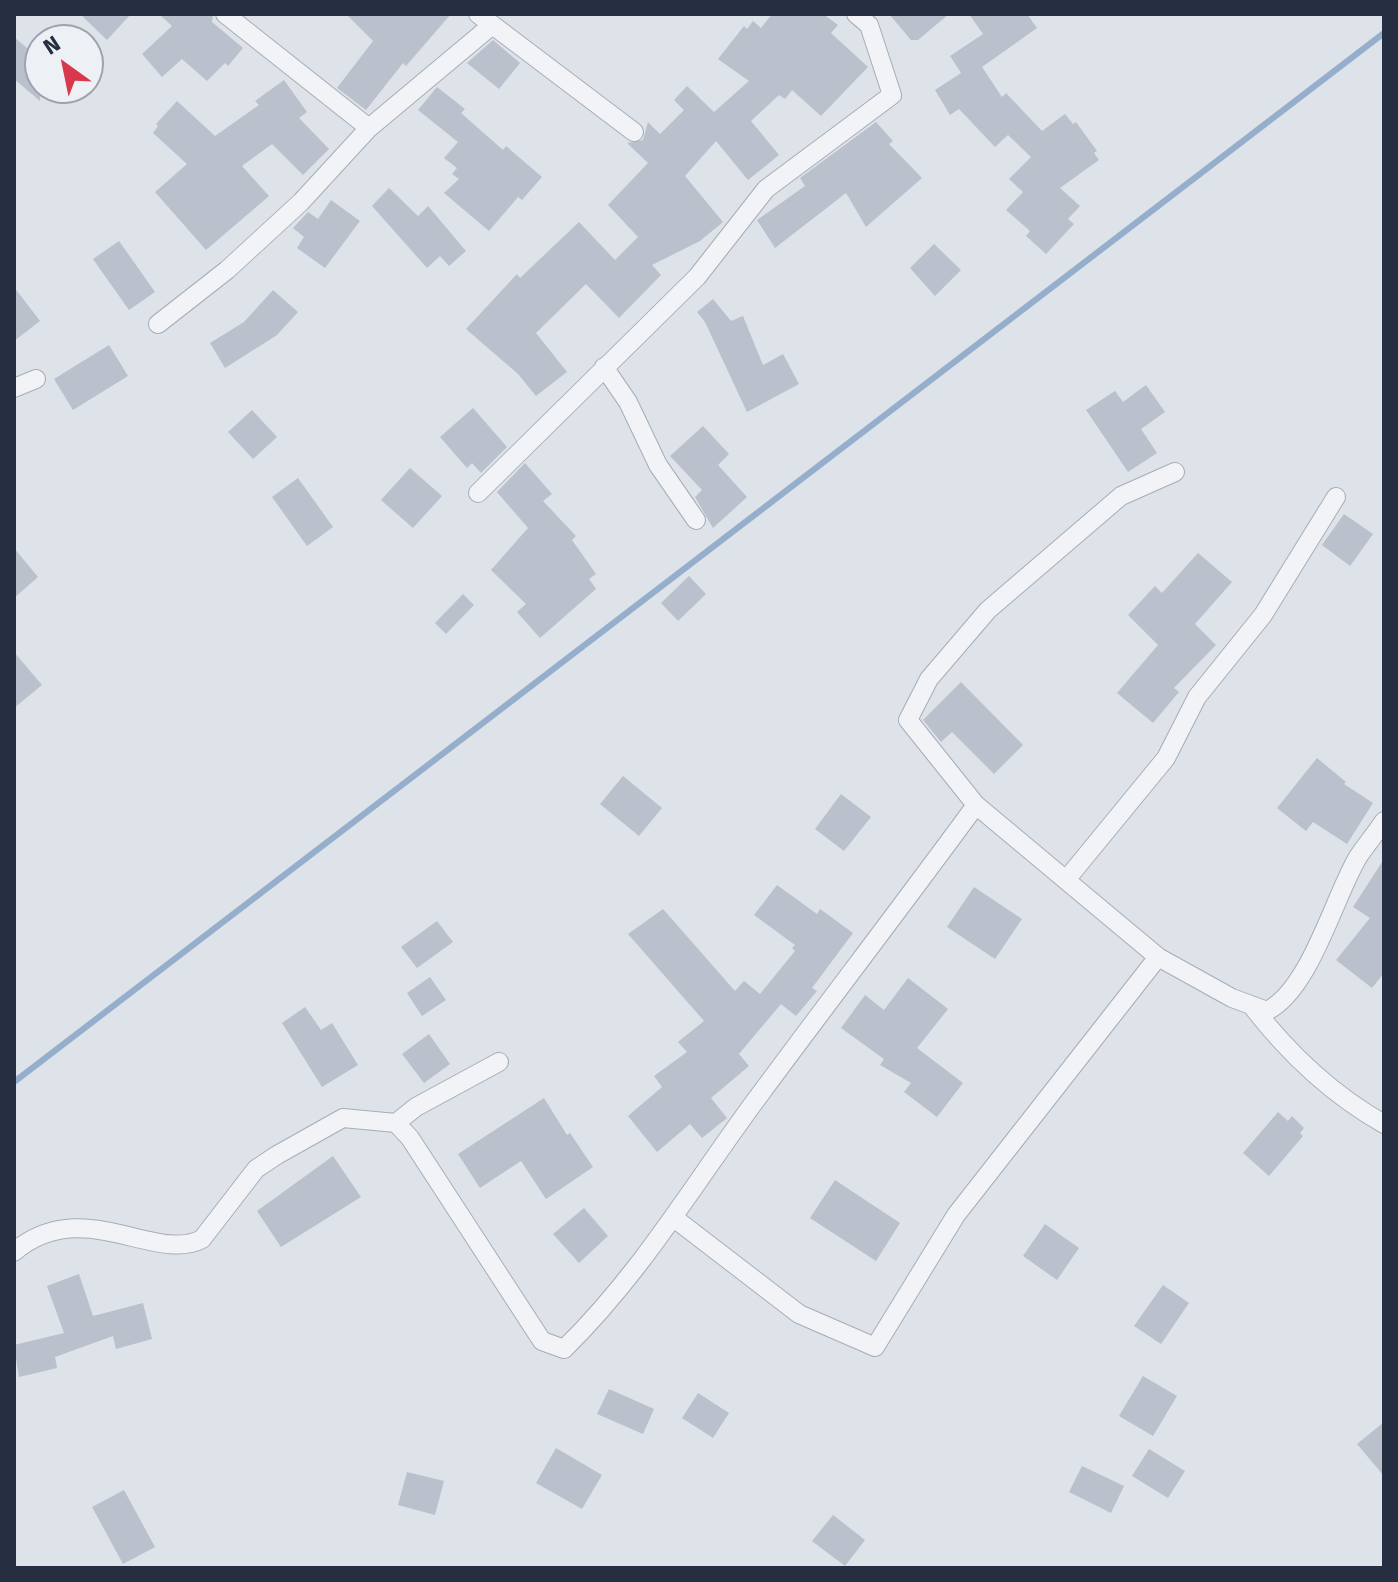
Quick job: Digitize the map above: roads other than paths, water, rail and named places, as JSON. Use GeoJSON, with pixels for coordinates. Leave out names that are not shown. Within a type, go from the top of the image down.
{"type":"FeatureCollection","features":[{"type":"Feature","properties":{"kind":"street"},"geometry":{"type":"LineString","coordinates":[[225,14],[369,128]]}},
{"type":"Feature","properties":{"kind":"street"},"geometry":{"type":"LineString","coordinates":[[478,493],[697,277],[766,189],[892,95],[869,25],[856,14]]}},
{"type":"Feature","properties":{"kind":"street"},"geometry":{"type":"LineString","coordinates":[[158,324],[248,251],[301,202],[369,128],[484,20],[634,132]]}},
{"type":"Feature","properties":{"kind":"street"},"geometry":{"type":"LineString","coordinates":[[604,367],[628,402],[658,465],[696,520]]}},
{"type":"Feature","properties":{"kind":"street"},"geometry":{"type":"LineString","coordinates":[[14,388],[36,379]]}},
{"type":"Feature","properties":{"kind":"street"},"geometry":{"type":"LineString","coordinates":[[1175,472],[1121,496],[988,610],[929,679],[908,720],[976,805],[1158,957],[1267,1011],[1280,1004],[1325,933],[1357,859],[1384,821]]}},
{"type":"Feature","properties":{"kind":"street"},"geometry":{"type":"LineString","coordinates":[[1066,880],[1166,758],[1197,697],[1263,615],[1336,497]]}},
{"type":"Feature","properties":{"kind":"street"},"geometry":{"type":"LineString","coordinates":[[14,1252],[24,1243],[66,1228],[116,1231],[190,1245],[202,1239],[256,1169],[277,1155],[343,1118],[396,1123],[410,1138],[542,1341],[564,1349],[602,1312],[674,1218],[761,1093],[976,805]]}},
{"type":"Feature","properties":{"kind":"street"},"geometry":{"type":"LineString","coordinates":[[674,1218],[799,1314],[875,1347],[956,1215],[1158,957]]}},
{"type":"Feature","properties":{"kind":"street"},"geometry":{"type":"LineString","coordinates":[[1251,1005],[1285,1049],[1356,1108],[1384,1124]]}},
{"type":"Feature","properties":{"kind":"street"},"geometry":{"type":"LineString","coordinates":[[396,1123],[416,1107],[499,1062]]}},
{"type":"Feature","properties":{"kind":"waterway"},"geometry":{"type":"LineString","coordinates":[[14,1082],[1384,33]]}}]}
